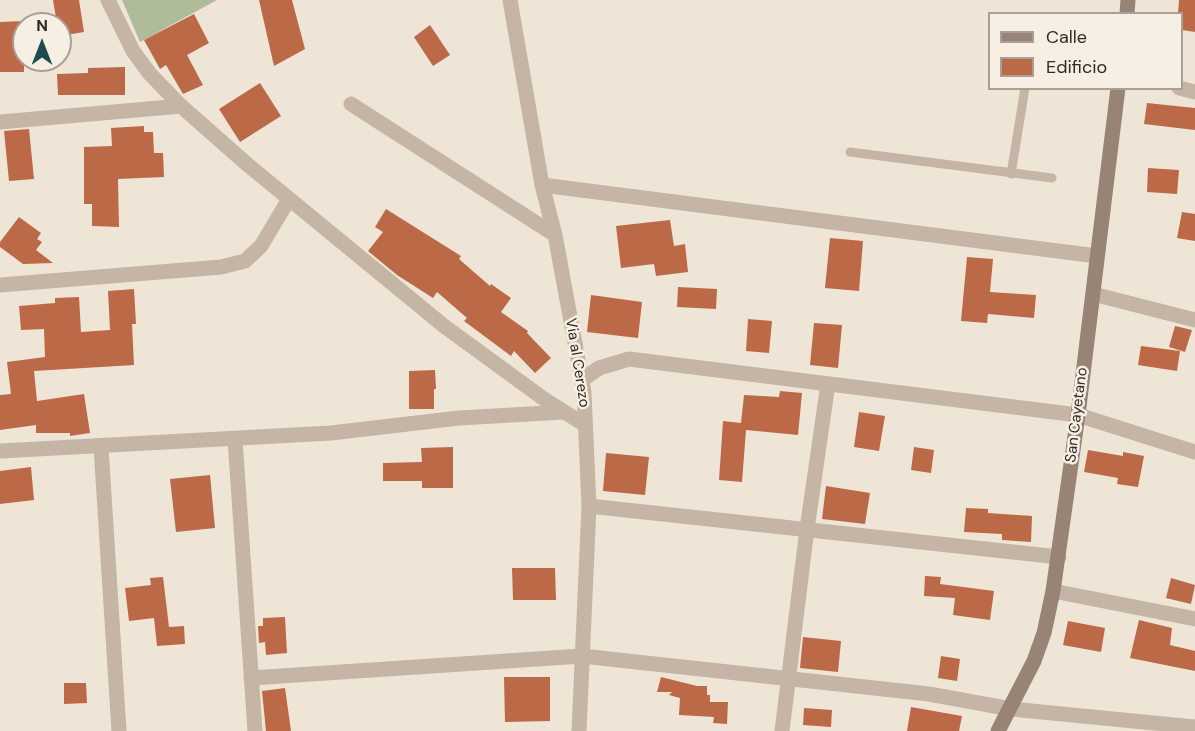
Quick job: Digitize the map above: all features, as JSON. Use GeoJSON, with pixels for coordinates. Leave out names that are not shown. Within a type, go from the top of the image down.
{"type":"FeatureCollection","features":[{"type":"Feature","properties":{"kind":"main road","name":"San Cayetano"},"geometry":{"type":"LineString","coordinates":[[998,731],[1034,661],[1044,633],[1053,591],[1078,415],[1118,90]]}},
{"type":"Feature","properties":{"kind":"street"},"geometry":{"type":"LineString","coordinates":[[108,0],[133,51],[150,74],[182,106],[289,199],[444,327],[585,425]]}},
{"type":"Feature","properties":{"kind":"street","name":"Via al Cerezo"},"geometry":{"type":"LineString","coordinates":[[510,0],[542,185],[555,235],[582,380],[589,506],[579,731]]}},
{"type":"Feature","properties":{"kind":"street"},"geometry":{"type":"LineString","coordinates":[[351,104],[555,235]]}},
{"type":"Feature","properties":{"kind":"street"},"geometry":{"type":"LineString","coordinates":[[0,122],[182,106]]}},
{"type":"Feature","properties":{"kind":"street"},"geometry":{"type":"LineString","coordinates":[[542,185],[1097,256]]}},
{"type":"Feature","properties":{"kind":"street"},"geometry":{"type":"LineString","coordinates":[[0,285],[221,267],[244,261],[261,246],[289,199]]}},
{"type":"Feature","properties":{"kind":"street"},"geometry":{"type":"LineString","coordinates":[[1093,294],[1195,320]]}},
{"type":"Feature","properties":{"kind":"street"},"geometry":{"type":"LineString","coordinates":[[582,380],[598,368],[629,360],[1078,415],[1195,452]]}},
{"type":"Feature","properties":{"kind":"street"},"geometry":{"type":"LineString","coordinates":[[782,731],[828,384]]}},
{"type":"Feature","properties":{"kind":"street"},"geometry":{"type":"LineString","coordinates":[[0,451],[331,433],[459,418],[564,412]]}},
{"type":"Feature","properties":{"kind":"street"},"geometry":{"type":"LineString","coordinates":[[235,439],[255,731]]}},
{"type":"Feature","properties":{"kind":"street"},"geometry":{"type":"LineString","coordinates":[[101,447],[119,731]]}},
{"type":"Feature","properties":{"kind":"street"},"geometry":{"type":"LineString","coordinates":[[589,506],[1059,557]]}},
{"type":"Feature","properties":{"kind":"street"},"geometry":{"type":"LineString","coordinates":[[1053,591],[1195,619]]}},
{"type":"Feature","properties":{"kind":"street"},"geometry":{"type":"LineString","coordinates":[[251,678],[582,656],[929,694],[1011,709],[1195,727]]}},
{"type":"Feature","properties":{"kind":"lane"},"geometry":{"type":"LineString","coordinates":[[1011,174],[1025,90]]}},
{"type":"Feature","properties":{"kind":"lane"},"geometry":{"type":"LineString","coordinates":[[850,152],[1052,178]]}},
{"type":"Feature","properties":{"kind":"green space"},"geometry":{"type":"Polygon","coordinates":[[[122,0],[217,0],[140,42],[122,0]]]}},
{"type":"Feature","properties":{"kind":"building"},"geometry":{"type":"Polygon","coordinates":[[[53,0],[79,0],[84,32],[72,34],[72,12],[55,12],[53,0]]]}},
{"type":"Feature","properties":{"kind":"building"},"geometry":{"type":"Polygon","coordinates":[[[259,0],[292,0],[305,49],[274,66],[259,0]]]}},
{"type":"Feature","properties":{"kind":"building"},"geometry":{"type":"Polygon","coordinates":[[[1179,0],[1195,0],[1195,32],[1183,30],[1183,12],[1178,12],[1179,0]]]}},
{"type":"Feature","properties":{"kind":"building"},"geometry":{"type":"Polygon","coordinates":[[[194,14],[209,43],[187,55],[203,85],[183,94],[166,65],[160,69],[144,40],[194,14]]]}},
{"type":"Feature","properties":{"kind":"building"},"geometry":{"type":"Polygon","coordinates":[[[0,22],[12,22],[12,72],[0,72],[0,22]]]}},
{"type":"Feature","properties":{"kind":"building"},"geometry":{"type":"Polygon","coordinates":[[[430,25],[450,55],[433,66],[414,37],[430,25]]]}},
{"type":"Feature","properties":{"kind":"building"},"geometry":{"type":"Polygon","coordinates":[[[125,67],[125,95],[58,95],[57,74],[88,73],[88,68],[125,67]]]}},
{"type":"Feature","properties":{"kind":"building"},"geometry":{"type":"Polygon","coordinates":[[[260,83],[281,116],[240,142],[219,109],[260,83]]]}},
{"type":"Feature","properties":{"kind":"building"},"geometry":{"type":"Polygon","coordinates":[[[1147,103],[1195,108],[1195,130],[1144,124],[1147,103]]]}},
{"type":"Feature","properties":{"kind":"building"},"geometry":{"type":"Polygon","coordinates":[[[144,126],[144,132],[153,132],[154,153],[163,153],[164,177],[118,179],[119,227],[92,226],[92,204],[84,204],[84,147],[112,146],[111,128],[144,126]]]}},
{"type":"Feature","properties":{"kind":"building"},"geometry":{"type":"Polygon","coordinates":[[[29,129],[34,179],[9,181],[4,131],[29,129]]]}},
{"type":"Feature","properties":{"kind":"building"},"geometry":{"type":"Polygon","coordinates":[[[1148,168],[1179,170],[1177,194],[1147,192],[1148,168]]]}},
{"type":"Feature","properties":{"kind":"building"},"geometry":{"type":"Polygon","coordinates":[[[386,209],[461,256],[459,259],[490,286],[491,284],[511,298],[501,312],[528,331],[527,333],[551,358],[535,373],[514,351],[511,356],[464,321],[467,318],[437,292],[433,298],[397,275],[368,251],[383,232],[375,227],[386,209]]]}},
{"type":"Feature","properties":{"kind":"building"},"geometry":{"type":"Polygon","coordinates":[[[1182,212],[1195,214],[1195,241],[1177,238],[1182,212]]]}},
{"type":"Feature","properties":{"kind":"building"},"geometry":{"type":"Polygon","coordinates":[[[19,217],[41,233],[37,239],[42,242],[36,250],[53,263],[23,264],[0,247],[0,242],[19,217]]]}},
{"type":"Feature","properties":{"kind":"building"},"geometry":{"type":"Polygon","coordinates":[[[670,220],[674,246],[685,244],[688,272],[656,276],[654,264],[621,268],[616,226],[670,220]]]}},
{"type":"Feature","properties":{"kind":"building"},"geometry":{"type":"Polygon","coordinates":[[[830,238],[863,241],[859,291],[825,288],[830,238]]]}},
{"type":"Feature","properties":{"kind":"building"},"geometry":{"type":"Polygon","coordinates":[[[967,257],[993,259],[990,292],[1036,295],[1034,318],[988,314],[987,323],[961,321],[967,257]]]}},
{"type":"Feature","properties":{"kind":"building"},"geometry":{"type":"Polygon","coordinates":[[[678,287],[717,289],[716,309],[677,307],[678,287]]]}},
{"type":"Feature","properties":{"kind":"building"},"geometry":{"type":"Polygon","coordinates":[[[134,289],[136,324],[132,324],[134,365],[34,371],[37,401],[84,394],[90,433],[70,436],[70,433],[36,433],[36,425],[0,430],[0,395],[11,394],[7,362],[45,357],[44,329],[21,330],[19,306],[55,303],[55,298],[79,297],[81,332],[110,330],[108,291],[134,289]]]}},
{"type":"Feature","properties":{"kind":"building"},"geometry":{"type":"Polygon","coordinates":[[[591,295],[642,302],[638,338],[587,332],[591,295]]]}},
{"type":"Feature","properties":{"kind":"building"},"geometry":{"type":"Polygon","coordinates":[[[748,319],[772,321],[769,353],[746,351],[748,319]]]}},
{"type":"Feature","properties":{"kind":"building"},"geometry":{"type":"Polygon","coordinates":[[[814,323],[842,325],[838,368],[810,365],[814,323]]]}},
{"type":"Feature","properties":{"kind":"building"},"geometry":{"type":"Polygon","coordinates":[[[1175,326],[1192,330],[1185,352],[1169,347],[1175,326]]]}},
{"type":"Feature","properties":{"kind":"building"},"geometry":{"type":"Polygon","coordinates":[[[1141,346],[1180,351],[1177,371],[1138,365],[1141,346]]]}},
{"type":"Feature","properties":{"kind":"building"},"geometry":{"type":"Polygon","coordinates":[[[435,370],[434,409],[409,409],[409,371],[435,370]]]}},
{"type":"Feature","properties":{"kind":"building"},"geometry":{"type":"Polygon","coordinates":[[[780,391],[802,393],[798,435],[746,430],[742,482],[719,480],[723,421],[741,423],[744,395],[779,397],[780,391]]]}},
{"type":"Feature","properties":{"kind":"building"},"geometry":{"type":"Polygon","coordinates":[[[859,412],[885,416],[879,451],[854,447],[859,412]]]}},
{"type":"Feature","properties":{"kind":"building"},"geometry":{"type":"Polygon","coordinates":[[[453,447],[453,488],[422,488],[422,481],[383,481],[383,463],[422,462],[421,448],[453,447]]]}},
{"type":"Feature","properties":{"kind":"building"},"geometry":{"type":"Polygon","coordinates":[[[914,447],[934,450],[931,473],[911,470],[914,447]]]}},
{"type":"Feature","properties":{"kind":"building"},"geometry":{"type":"Polygon","coordinates":[[[1088,450],[1123,456],[1123,452],[1144,456],[1138,487],[1117,484],[1118,478],[1084,472],[1088,450]]]}},
{"type":"Feature","properties":{"kind":"building"},"geometry":{"type":"Polygon","coordinates":[[[606,453],[649,457],[645,495],[603,491],[606,453]]]}},
{"type":"Feature","properties":{"kind":"building"},"geometry":{"type":"Polygon","coordinates":[[[31,467],[34,500],[0,504],[0,471],[31,467]]]}},
{"type":"Feature","properties":{"kind":"building"},"geometry":{"type":"Polygon","coordinates":[[[210,475],[215,528],[176,532],[170,479],[210,475]]]}},
{"type":"Feature","properties":{"kind":"building"},"geometry":{"type":"Polygon","coordinates":[[[826,486],[870,493],[865,524],[822,519],[826,486]]]}},
{"type":"Feature","properties":{"kind":"building"},"geometry":{"type":"Polygon","coordinates":[[[966,508],[988,509],[988,513],[1032,516],[1031,542],[1002,540],[1002,534],[964,532],[966,508]]]}},
{"type":"Feature","properties":{"kind":"building"},"geometry":{"type":"Polygon","coordinates":[[[512,568],[555,568],[556,600],[513,600],[512,568]]]}},
{"type":"Feature","properties":{"kind":"building"},"geometry":{"type":"Polygon","coordinates":[[[925,576],[941,577],[940,584],[994,591],[990,620],[953,615],[955,598],[924,596],[925,576]]]}},
{"type":"Feature","properties":{"kind":"building"},"geometry":{"type":"Polygon","coordinates":[[[163,577],[169,627],[184,626],[185,644],[157,646],[154,618],[129,621],[125,588],[151,585],[150,578],[163,577]]]}},
{"type":"Feature","properties":{"kind":"building"},"geometry":{"type":"Polygon","coordinates":[[[1171,578],[1195,585],[1191,604],[1166,598],[1171,578]]]}},
{"type":"Feature","properties":{"kind":"building"},"geometry":{"type":"Polygon","coordinates":[[[285,617],[287,653],[266,655],[265,642],[259,643],[258,626],[263,626],[263,618],[285,617]]]}},
{"type":"Feature","properties":{"kind":"building"},"geometry":{"type":"Polygon","coordinates":[[[1139,620],[1172,628],[1170,645],[1195,651],[1195,671],[1130,658],[1139,620]]]}},
{"type":"Feature","properties":{"kind":"building"},"geometry":{"type":"Polygon","coordinates":[[[1068,621],[1105,628],[1101,652],[1063,645],[1068,621]]]}},
{"type":"Feature","properties":{"kind":"building"},"geometry":{"type":"Polygon","coordinates":[[[803,637],[841,641],[838,672],[800,668],[803,637]]]}},
{"type":"Feature","properties":{"kind":"building"},"geometry":{"type":"Polygon","coordinates":[[[941,656],[960,659],[957,681],[938,678],[941,656]]]}},
{"type":"Feature","properties":{"kind":"building"},"geometry":{"type":"Polygon","coordinates":[[[504,677],[550,677],[550,721],[505,722],[504,677]]]}},
{"type":"Feature","properties":{"kind":"building"},"geometry":{"type":"Polygon","coordinates":[[[661,677],[697,686],[707,686],[710,702],[728,702],[727,724],[713,723],[714,717],[679,715],[680,698],[669,695],[672,692],[657,692],[661,677]]]}},
{"type":"Feature","properties":{"kind":"building"},"geometry":{"type":"Polygon","coordinates":[[[64,683],[86,683],[87,703],[64,704],[64,683]]]}},
{"type":"Feature","properties":{"kind":"building"},"geometry":{"type":"Polygon","coordinates":[[[285,688],[291,731],[266,731],[262,691],[285,688]]]}},
{"type":"Feature","properties":{"kind":"building"},"geometry":{"type":"Polygon","coordinates":[[[911,707],[962,716],[959,731],[907,731],[911,707]]]}},
{"type":"Feature","properties":{"kind":"building"},"geometry":{"type":"Polygon","coordinates":[[[804,708],[832,710],[831,727],[803,725],[804,708]]]}}]}
